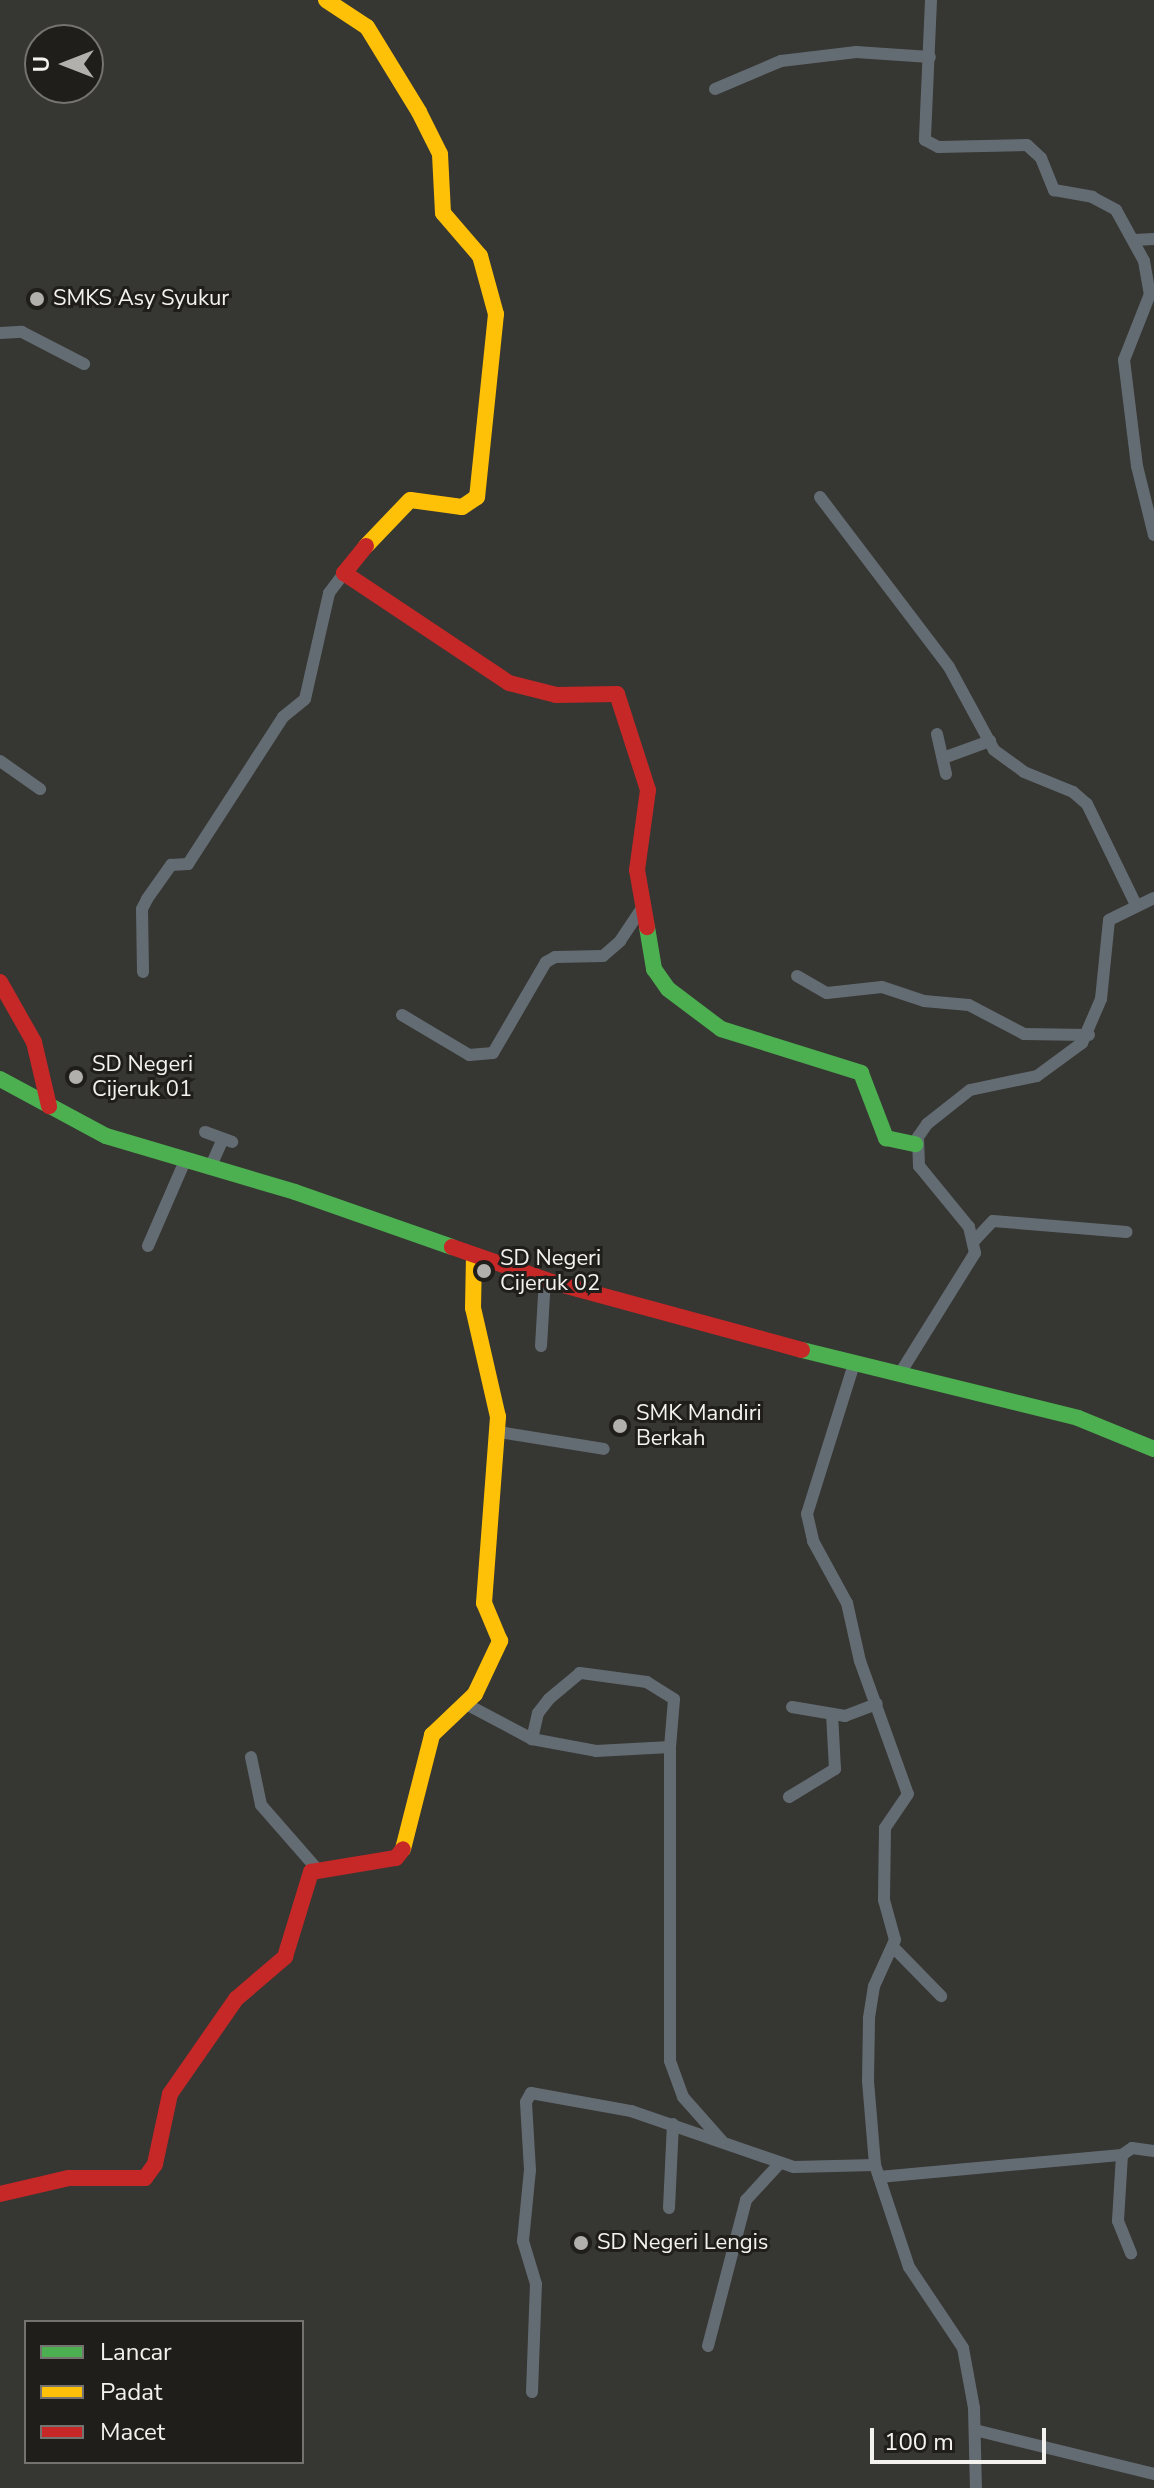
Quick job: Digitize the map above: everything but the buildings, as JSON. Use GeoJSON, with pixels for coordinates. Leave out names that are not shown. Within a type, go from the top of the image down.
{"type":"FeatureCollection","features":[{"type":"Feature","properties":{"kind":"street"},"geometry":{"type":"LineString","coordinates":[[143,972],[142,909],[171,865],[188,864],[283,717],[305,699],[329,593],[384,522],[410,500],[462,507],[477,497],[496,314],[480,256],[443,213],[440,154],[419,112],[367,27],[326,0]]}},
{"type":"Feature","properties":{"kind":"street"},"geometry":{"type":"LineString","coordinates":[[931,0],[925,140],[938,147],[1027,145],[1041,158],[1054,190],[1104,202],[1116,210],[1134,240],[1148,273],[1150,294],[1124,360],[1137,466],[1154,535]]}},
{"type":"Feature","properties":{"kind":"street"},"geometry":{"type":"LineString","coordinates":[[715,89],[730,87],[781,61],[856,52],[930,57]]}},
{"type":"Feature","properties":{"kind":"street"},"geometry":{"type":"LineString","coordinates":[[1134,240],[1154,239]]}},
{"type":"Feature","properties":{"kind":"street"},"geometry":{"type":"LineString","coordinates":[[0,333],[22,332],[84,364]]}},
{"type":"Feature","properties":{"kind":"street"},"geometry":{"type":"LineString","coordinates":[[820,497],[943,657],[990,741],[1024,772],[1073,792],[1087,804],[1135,903]]}},
{"type":"Feature","properties":{"kind":"street"},"geometry":{"type":"LineString","coordinates":[[344,573],[509,683],[556,695],[617,694],[648,790],[637,849],[654,969],[668,989],[721,1029],[861,1073],[886,1138],[915,1144]]}},
{"type":"Feature","properties":{"kind":"street"},"geometry":{"type":"LineString","coordinates":[[937,734],[946,757],[946,774]]}},
{"type":"Feature","properties":{"kind":"street"},"geometry":{"type":"LineString","coordinates":[[946,757],[990,741]]}},
{"type":"Feature","properties":{"kind":"street"},"geometry":{"type":"LineString","coordinates":[[0,761],[40,789]]}},
{"type":"Feature","properties":{"kind":"street"},"geometry":{"type":"LineString","coordinates":[[975,1240],[926,1176],[915,1144],[927,1124],[957,1098],[985,1083],[1037,1076],[1089,1035],[1101,999],[1109,920],[1135,903],[1154,898]]}},
{"type":"Feature","properties":{"kind":"street"},"geometry":{"type":"LineString","coordinates":[[402,1015],[469,1055],[493,1053],[546,962],[555,957],[603,956],[644,905]]}},
{"type":"Feature","properties":{"kind":"street"},"geometry":{"type":"LineString","coordinates":[[797,976],[827,993],[882,987],[924,1001],[969,1005],[1024,1034],[1089,1035]]}},
{"type":"Feature","properties":{"kind":"street"},"geometry":{"type":"LineString","coordinates":[[0,982],[34,1042],[49,1106]]}},
{"type":"Feature","properties":{"kind":"street"},"geometry":{"type":"LineString","coordinates":[[0,1079],[106,1136],[295,1192],[545,1279],[825,1357],[1078,1418],[1154,1449]]}},
{"type":"Feature","properties":{"kind":"street"},"geometry":{"type":"LineString","coordinates":[[205,1132],[228,1140],[210,1168]]}},
{"type":"Feature","properties":{"kind":"street"},"geometry":{"type":"LineString","coordinates":[[148,1246],[185,1161]]}},
{"type":"Feature","properties":{"kind":"street"},"geometry":{"type":"LineString","coordinates":[[899,1375],[970,1268],[975,1240],[993,1221],[1127,1232]]}},
{"type":"Feature","properties":{"kind":"street"},"geometry":{"type":"LineString","coordinates":[[0,2194],[52,2180],[138,2180],[150,2172],[176,2083],[236,1999],[285,1957],[301,1892],[317,1869],[401,1854],[432,1735],[442,1720],[466,1704],[500,1641],[484,1603],[499,1432],[473,1308],[474,1256]]}},
{"type":"Feature","properties":{"kind":"street"},"geometry":{"type":"LineString","coordinates":[[541,1346],[545,1279]]}},
{"type":"Feature","properties":{"kind":"street"},"geometry":{"type":"LineString","coordinates":[[854,1364],[807,1514],[813,1541],[847,1603],[869,1708],[907,1785],[908,1800],[885,1828],[883,1883],[895,1949],[941,1996]]}},
{"type":"Feature","properties":{"kind":"street"},"geometry":{"type":"LineString","coordinates":[[499,1432],[604,1449]]}},
{"type":"Feature","properties":{"kind":"street"},"geometry":{"type":"LineString","coordinates":[[532,1739],[538,1713],[569,1678],[608,1674],[672,1694],[670,2061],[683,2097],[724,2144]]}},
{"type":"Feature","properties":{"kind":"street"},"geometry":{"type":"LineString","coordinates":[[466,1704],[532,1739],[596,1751],[670,1747]]}},
{"type":"Feature","properties":{"kind":"street"},"geometry":{"type":"LineString","coordinates":[[792,1707],[832,1714],[869,1708]]}},
{"type":"Feature","properties":{"kind":"street"},"geometry":{"type":"LineString","coordinates":[[789,1797],[835,1769],[832,1714]]}},
{"type":"Feature","properties":{"kind":"street"},"geometry":{"type":"LineString","coordinates":[[251,1757],[261,1805],[317,1869]]}},
{"type":"Feature","properties":{"kind":"street"},"geometry":{"type":"LineString","coordinates":[[895,1949],[874,1986],[869,2019],[868,2081],[877,2171],[909,2267],[963,2348],[975,2430],[976,2488]]}},
{"type":"Feature","properties":{"kind":"street"},"geometry":{"type":"LineString","coordinates":[[532,2392],[536,2284],[523,2241],[530,2170],[528,2096],[540,2091],[673,2124],[780,2163],[877,2171],[1122,2155],[1132,2148],[1154,2151]]}},
{"type":"Feature","properties":{"kind":"street"},"geometry":{"type":"LineString","coordinates":[[669,2208],[673,2124]]}},
{"type":"Feature","properties":{"kind":"street"},"geometry":{"type":"LineString","coordinates":[[1122,2155],[1118,2221],[1131,2254]]}},
{"type":"Feature","properties":{"kind":"street"},"geometry":{"type":"LineString","coordinates":[[708,2346],[746,2200],[780,2163]]}},
{"type":"Feature","properties":{"kind":"street"},"geometry":{"type":"LineString","coordinates":[[975,2430],[1154,2474]]}},
{"type":"Feature","properties":{"kind":"traffic: fast"},"geometry":{"type":"LineString","coordinates":[[647,927],[654,969],[668,989],[721,1029],[861,1073],[886,1138],[915,1144]]}},
{"type":"Feature","properties":{"kind":"traffic: fast"},"geometry":{"type":"LineString","coordinates":[[0,1079],[106,1136],[295,1192],[452,1247]]}},
{"type":"Feature","properties":{"kind":"traffic: fast"},"geometry":{"type":"LineString","coordinates":[[802,1350],[1078,1418],[1154,1449]]}},
{"type":"Feature","properties":{"kind":"traffic: slow"},"geometry":{"type":"LineString","coordinates":[[326,0],[367,27],[419,112],[440,154],[443,213],[480,256],[496,314],[477,497],[462,507],[410,500],[366,546]]}},
{"type":"Feature","properties":{"kind":"traffic: slow"},"geometry":{"type":"LineString","coordinates":[[403,1849],[432,1735],[475,1694],[500,1641],[484,1603],[498,1417],[473,1308],[474,1256]]}},
{"type":"Feature","properties":{"kind":"traffic: jam"},"geometry":{"type":"LineString","coordinates":[[366,546],[344,573],[509,683],[556,695],[617,694],[648,790],[637,870],[647,927]]}},
{"type":"Feature","properties":{"kind":"traffic: jam"},"geometry":{"type":"LineString","coordinates":[[0,982],[34,1042],[49,1106]]}},
{"type":"Feature","properties":{"kind":"traffic: jam"},"geometry":{"type":"LineString","coordinates":[[452,1247],[552,1282],[802,1350]]}},
{"type":"Feature","properties":{"kind":"traffic: jam"},"geometry":{"type":"LineString","coordinates":[[0,2194],[69,2178],[145,2178],[155,2164],[170,2094],[236,1999],[285,1957],[311,1872],[396,1858],[403,1849]]}},
{"type":"Feature","properties":{"kind":"place","name":"SMKS Asy Syukur"},"geometry":{"type":"Point","coordinates":[37,299]}},
{"type":"Feature","properties":{"kind":"place","name":"SD Negeri Cijeruk 01"},"geometry":{"type":"Point","coordinates":[76,1077]}},
{"type":"Feature","properties":{"kind":"place","name":"SD Negeri Cijeruk 02"},"geometry":{"type":"Point","coordinates":[484,1271]}},
{"type":"Feature","properties":{"kind":"place","name":"SMK Mandiri Berkah"},"geometry":{"type":"Point","coordinates":[620,1426]}},
{"type":"Feature","properties":{"kind":"place","name":"SD Negeri Lengis"},"geometry":{"type":"Point","coordinates":[581,2243]}}]}
